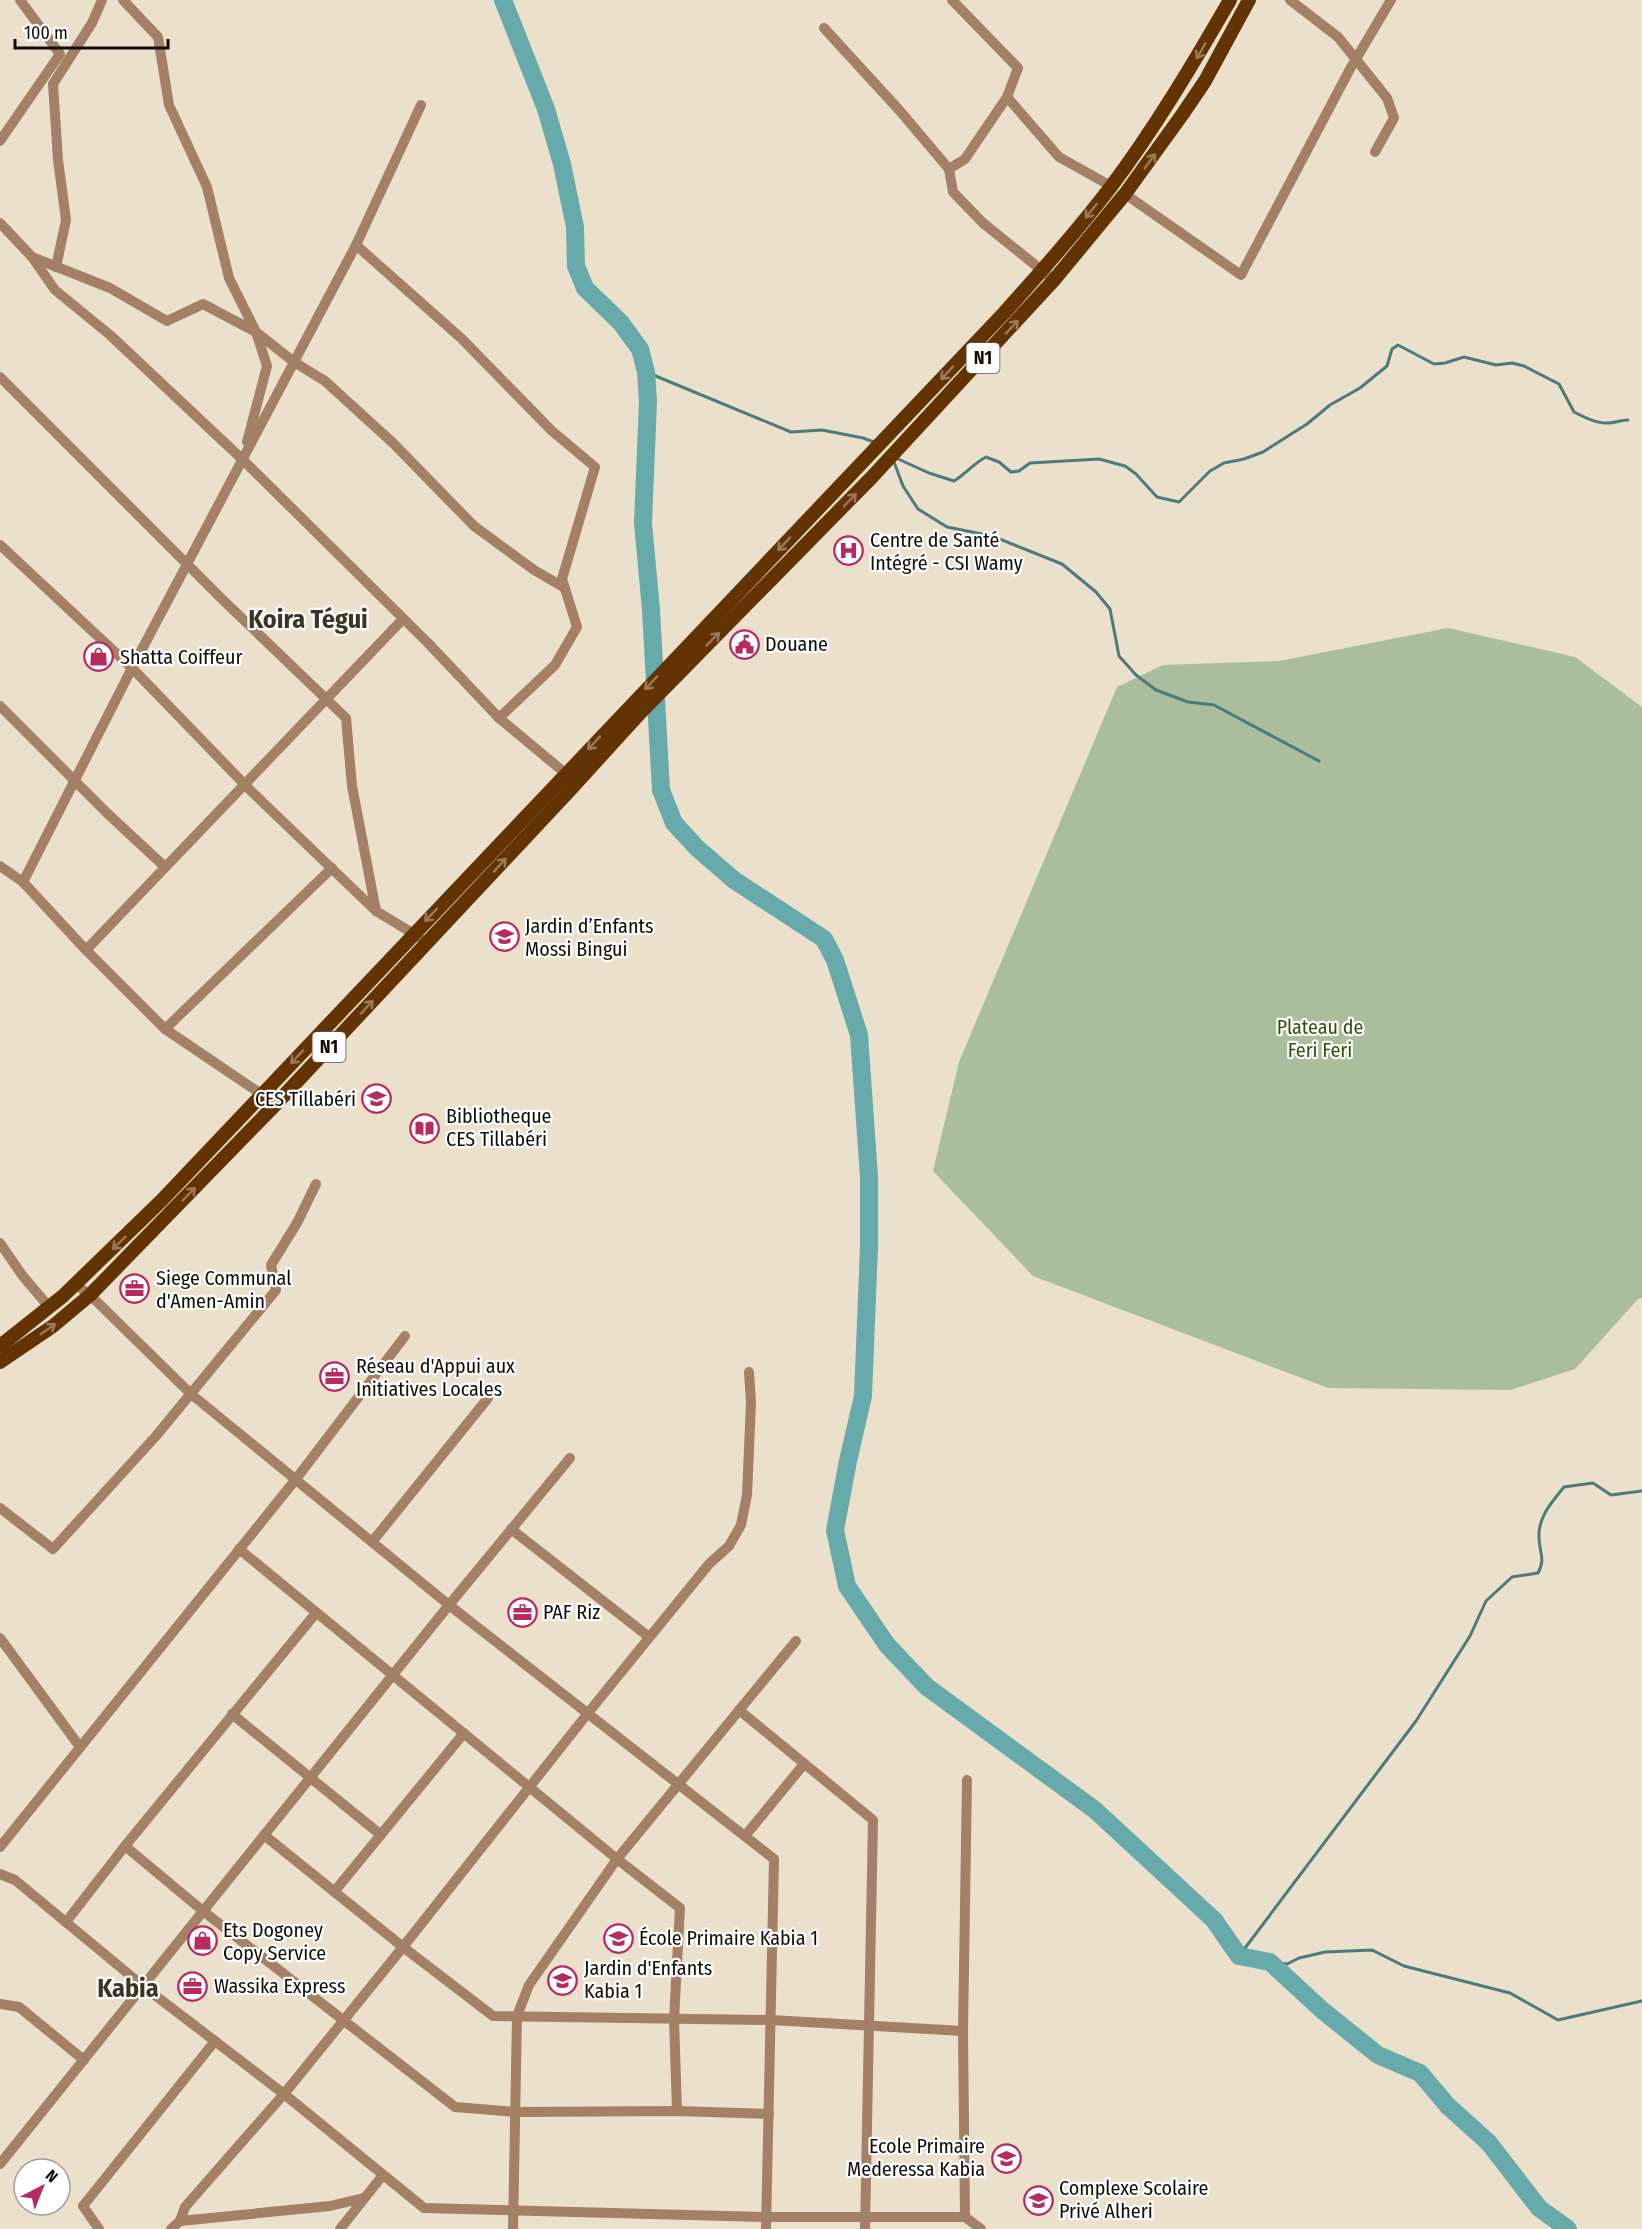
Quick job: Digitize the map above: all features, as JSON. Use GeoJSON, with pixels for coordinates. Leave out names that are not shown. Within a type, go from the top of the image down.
{"type":"FeatureCollection","features":[{"type":"Feature","properties":{"kind":"main road","name":"N1"},"geometry":{"type":"LineString","coordinates":[[0,1362],[53,1326],[90,1295],[276,1104],[427,943],[637,707],[667,665],[740,591],[1041,271],[1111,186],[1160,116],[1230,0]]}},
{"type":"Feature","properties":{"kind":"main road","name":"N1"},"geometry":{"type":"LineString","coordinates":[[0,1346],[49,1307],[133,1229],[565,773],[637,707],[672,680],[872,477],[1054,280],[1125,194],[1205,81],[1249,0]]}},
{"type":"Feature","properties":{"kind":"main road"},"geometry":{"type":"LineString","coordinates":[[740,591],[750,602]]}},
{"type":"Feature","properties":{"kind":"street"},"geometry":{"type":"LineString","coordinates":[[0,141],[60,54],[20,0]]}},
{"type":"Feature","properties":{"kind":"street"},"geometry":{"type":"LineString","coordinates":[[56,267],[66,220],[58,160],[54,84],[92,23],[102,0]]}},
{"type":"Feature","properties":{"kind":"street"},"geometry":{"type":"LineString","coordinates":[[123,0],[158,37],[169,105],[207,188],[229,278],[256,332],[267,366],[243,460]]}},
{"type":"Feature","properties":{"kind":"street"},"geometry":{"type":"LineString","coordinates":[[949,170],[965,159],[1007,97],[1018,68],[952,0]]}},
{"type":"Feature","properties":{"kind":"street"},"geometry":{"type":"LineString","coordinates":[[1290,0],[1338,37],[1387,98],[1394,118],[1375,152]]}},
{"type":"Feature","properties":{"kind":"street"},"geometry":{"type":"LineString","coordinates":[[1125,194],[1241,275],[1356,60],[1391,0]]}},
{"type":"Feature","properties":{"kind":"street"},"geometry":{"type":"LineString","coordinates":[[824,28],[900,111],[949,170],[953,192],[983,223],[1054,280]]}},
{"type":"Feature","properties":{"kind":"street"},"geometry":{"type":"LineString","coordinates":[[1007,97],[1059,157],[1111,186]]}},
{"type":"Feature","properties":{"kind":"street"},"geometry":{"type":"LineString","coordinates":[[23,882],[132,668],[356,245],[421,105]]}},
{"type":"Feature","properties":{"kind":"street"},"geometry":{"type":"LineString","coordinates":[[0,223],[32,257],[55,290],[110,335],[243,460],[499,718],[565,773]]}},
{"type":"Feature","properties":{"kind":"street"},"geometry":{"type":"LineString","coordinates":[[356,245],[462,339],[552,431],[595,466],[562,579],[577,627],[555,665],[499,718]]}},
{"type":"Feature","properties":{"kind":"street"},"geometry":{"type":"LineString","coordinates":[[32,257],[110,288],[167,321],[203,304],[256,332],[294,362],[325,381],[358,409],[474,526],[534,570],[565,588]]}},
{"type":"Feature","properties":{"kind":"street"},"geometry":{"type":"LineString","coordinates":[[0,376],[346,718],[352,786],[376,911]]}},
{"type":"Feature","properties":{"kind":"street"},"geometry":{"type":"LineString","coordinates":[[0,545],[132,668],[244,785],[376,911],[414,932],[427,943]]}},
{"type":"Feature","properties":{"kind":"street"},"geometry":{"type":"LineString","coordinates":[[86,950],[403,619]]}},
{"type":"Feature","properties":{"kind":"street"},"geometry":{"type":"LineString","coordinates":[[0,706],[165,867]]}},
{"type":"Feature","properties":{"kind":"street"},"geometry":{"type":"LineString","coordinates":[[0,866],[23,882],[86,950],[165,1029],[276,1104]]}},
{"type":"Feature","properties":{"kind":"street"},"geometry":{"type":"LineString","coordinates":[[165,1029],[332,868]]}},
{"type":"Feature","properties":{"kind":"street"},"geometry":{"type":"LineString","coordinates":[[0,1508],[53,1549],[156,1436],[276,1290],[271,1265],[297,1223],[316,1184]]}},
{"type":"Feature","properties":{"kind":"street"},"geometry":{"type":"LineString","coordinates":[[0,1243],[22,1275],[49,1307]]}},
{"type":"Feature","properties":{"kind":"street"},"geometry":{"type":"LineString","coordinates":[[75,1284],[90,1295],[191,1394],[449,1605],[774,1859],[766,2229]]}},
{"type":"Feature","properties":{"kind":"street"},"geometry":{"type":"LineString","coordinates":[[0,1847],[296,1479],[405,1336]]}},
{"type":"Feature","properties":{"kind":"street"},"geometry":{"type":"LineString","coordinates":[[171,2229],[180,2221],[185,2207],[284,2094],[403,1947],[649,1637],[710,1564],[729,1545],[741,1525],[747,1495],[751,1402],[749,1372]]}},
{"type":"Feature","properties":{"kind":"street"},"geometry":{"type":"LineString","coordinates":[[372,1542],[488,1398]]}},
{"type":"Feature","properties":{"kind":"street"},"geometry":{"type":"LineString","coordinates":[[0,2164],[392,1675],[570,1458]]}},
{"type":"Feature","properties":{"kind":"street"},"geometry":{"type":"LineString","coordinates":[[511,1529],[649,1637]]}},
{"type":"Feature","properties":{"kind":"street"},"geometry":{"type":"LineString","coordinates":[[239,1549],[680,1908],[674,2019],[677,2111]]}},
{"type":"Feature","properties":{"kind":"street"},"geometry":{"type":"LineString","coordinates":[[66,1922],[125,1846],[316,1613]]}},
{"type":"Feature","properties":{"kind":"street"},"geometry":{"type":"LineString","coordinates":[[0,1638],[80,1747]]}},
{"type":"Feature","properties":{"kind":"street"},"geometry":{"type":"LineString","coordinates":[[513,2229],[517,2016],[529,1985],[617,1859],[796,1641]]}},
{"type":"Feature","properties":{"kind":"street"},"geometry":{"type":"LineString","coordinates":[[739,1710],[873,1820],[864,2229]]}},
{"type":"Feature","properties":{"kind":"street"},"geometry":{"type":"LineString","coordinates":[[232,1714],[381,1835]]}},
{"type":"Feature","properties":{"kind":"street"},"geometry":{"type":"LineString","coordinates":[[334,1892],[464,1734]]}},
{"type":"Feature","properties":{"kind":"street"},"geometry":{"type":"LineString","coordinates":[[745,1836],[804,1764]]}},
{"type":"Feature","properties":{"kind":"street"},"geometry":{"type":"LineString","coordinates":[[965,2217],[963,2031],[967,1780]]}},
{"type":"Feature","properties":{"kind":"street"},"geometry":{"type":"LineString","coordinates":[[264,1835],[493,2016],[771,2020],[963,2031]]}},
{"type":"Feature","properties":{"kind":"street"},"geometry":{"type":"LineString","coordinates":[[125,1846],[203,1911],[454,2107],[515,2112],[677,2111],[769,2115]]}},
{"type":"Feature","properties":{"kind":"street"},"geometry":{"type":"LineString","coordinates":[[0,1874],[15,1880],[143,1986],[284,2094],[424,2208],[767,2217],[965,2217],[981,2229]]}},
{"type":"Feature","properties":{"kind":"street"},"geometry":{"type":"LineString","coordinates":[[0,2004],[19,2007],[84,2060]]}},
{"type":"Feature","properties":{"kind":"street"},"geometry":{"type":"LineString","coordinates":[[99,2229],[83,2206],[215,2042]]}},
{"type":"Feature","properties":{"kind":"street"},"geometry":{"type":"LineString","coordinates":[[340,2229],[383,2175]]}},
{"type":"Feature","properties":{"kind":"street"},"geometry":{"type":"LineString","coordinates":[[180,2221],[330,2206],[364,2198]]}},
{"type":"Feature","properties":{"kind":"green space","name":"Plateau de Feri Feri"},"geometry":{"type":"Polygon","coordinates":[[[1448,628],[1575,657],[1642,707],[1642,1298],[1638,1299],[1575,1369],[1511,1390],[1328,1388],[1033,1276],[933,1171],[959,1062],[1117,687],[1163,665],[1279,661],[1448,628]]]}},
{"type":"Feature","properties":{"kind":"waterway"},"geometry":{"type":"LineString","coordinates":[[503,0],[546,109],[562,164],[575,227],[576,266],[585,288],[621,323],[640,349],[646,372],[648,401],[643,523],[651,610],[661,790],[674,823],[697,848],[734,880],[824,939],[835,960],[859,1035],[869,1177],[869,1247],[863,1396],[835,1530],[847,1586],[887,1645],[927,1687],[1095,1810],[1214,1920],[1239,1956],[1270,1962],[1322,2010],[1378,2055],[1420,2073],[1448,2106],[1489,2143],[1539,2208],[1568,2229]]}},
{"type":"Feature","properties":{"kind":"waterway"},"geometry":{"type":"LineString","coordinates":[[896,458],[954,481],[986,457],[999,462],[1011,472],[1019,471],[1030,463],[1099,459],[1125,466],[1136,474],[1157,497],[1179,502],[1210,471],[1224,463],[1263,452],[1307,424],[1330,405],[1360,388],[1387,366],[1392,349],[1398,345],[1434,364],[1464,357],[1496,365],[1512,363],[1524,366],[1559,384],[1574,412],[1599,422],[1611,423],[1628,420]]}},
{"type":"Feature","properties":{"kind":"waterway"},"geometry":{"type":"LineString","coordinates":[[646,372],[791,432],[822,430],[874,442]]}},
{"type":"Feature","properties":{"kind":"waterway"},"geometry":{"type":"LineString","coordinates":[[894,462],[903,486],[918,509],[947,527],[992,536],[1062,564],[1096,592],[1110,609],[1119,656],[1136,675],[1156,690],[1188,702],[1214,705],[1319,761]]}},
{"type":"Feature","properties":{"kind":"waterway"},"geometry":{"type":"LineString","coordinates":[[1239,1956],[1416,1721],[1470,1636],[1486,1601],[1512,1577],[1538,1573],[1542,1559],[1539,1537],[1541,1523],[1547,1510],[1564,1487],[1593,1483],[1611,1495],[1642,1491]]}},
{"type":"Feature","properties":{"kind":"waterway"},"geometry":{"type":"LineString","coordinates":[[1270,1962],[1287,1964],[1299,1958],[1325,1952],[1372,1950],[1404,1966],[1510,1993],[1558,2020],[1642,2001]]}},
{"type":"Feature","properties":{"kind":"place","name":"Centre de Santé Intégré - CSI Wamy"},"geometry":{"type":"Point","coordinates":[849,551]}},
{"type":"Feature","properties":{"kind":"place","name":"Douane"},"geometry":{"type":"Point","coordinates":[744,644]}},
{"type":"Feature","properties":{"kind":"place","name":"Shatta Coiffeur"},"geometry":{"type":"Point","coordinates":[99,657]}},
{"type":"Feature","properties":{"kind":"place","name":"Jardin d’Enfants Mossi Bingui"},"geometry":{"type":"Point","coordinates":[504,937]}},
{"type":"Feature","properties":{"kind":"place","name":"CES Tillabéri"},"geometry":{"type":"Point","coordinates":[377,1099]}},
{"type":"Feature","properties":{"kind":"place","name":"Bibliotheque CES Tillabéri"},"geometry":{"type":"Point","coordinates":[425,1128]}},
{"type":"Feature","properties":{"kind":"place","name":"Siege Communal d'Amen-Amin"},"geometry":{"type":"Point","coordinates":[135,1289]}},
{"type":"Feature","properties":{"kind":"place","name":"Réseau d'Appui aux Initiatives Locales"},"geometry":{"type":"Point","coordinates":[335,1377]}},
{"type":"Feature","properties":{"kind":"place","name":"PAF Riz"},"geometry":{"type":"Point","coordinates":[522,1612]}},
{"type":"Feature","properties":{"kind":"place","name":"École Primaire Kabia 1"},"geometry":{"type":"Point","coordinates":[618,1938]}},
{"type":"Feature","properties":{"kind":"place","name":"Ets Dogoney Copy Service"},"geometry":{"type":"Point","coordinates":[202,1941]}},
{"type":"Feature","properties":{"kind":"place","name":"Jardin d'Enfants Kabia 1"},"geometry":{"type":"Point","coordinates":[563,1980]}},
{"type":"Feature","properties":{"kind":"place","name":"Wassika Express"},"geometry":{"type":"Point","coordinates":[193,1986]}},
{"type":"Feature","properties":{"kind":"place","name":"Ecole Primaire Mederessa Kabia"},"geometry":{"type":"Point","coordinates":[1006,2158]}},
{"type":"Feature","properties":{"kind":"place","name":"Complexe Scolaire Privé Alheri"},"geometry":{"type":"Point","coordinates":[1038,2200]}},
{"type":"Feature","properties":{"kind":"district","name":"Koira Tégui"},"geometry":{"type":"Point","coordinates":[308,619]}},
{"type":"Feature","properties":{"kind":"district","name":"Kabia"},"geometry":{"type":"Point","coordinates":[128,1988]}}]}
